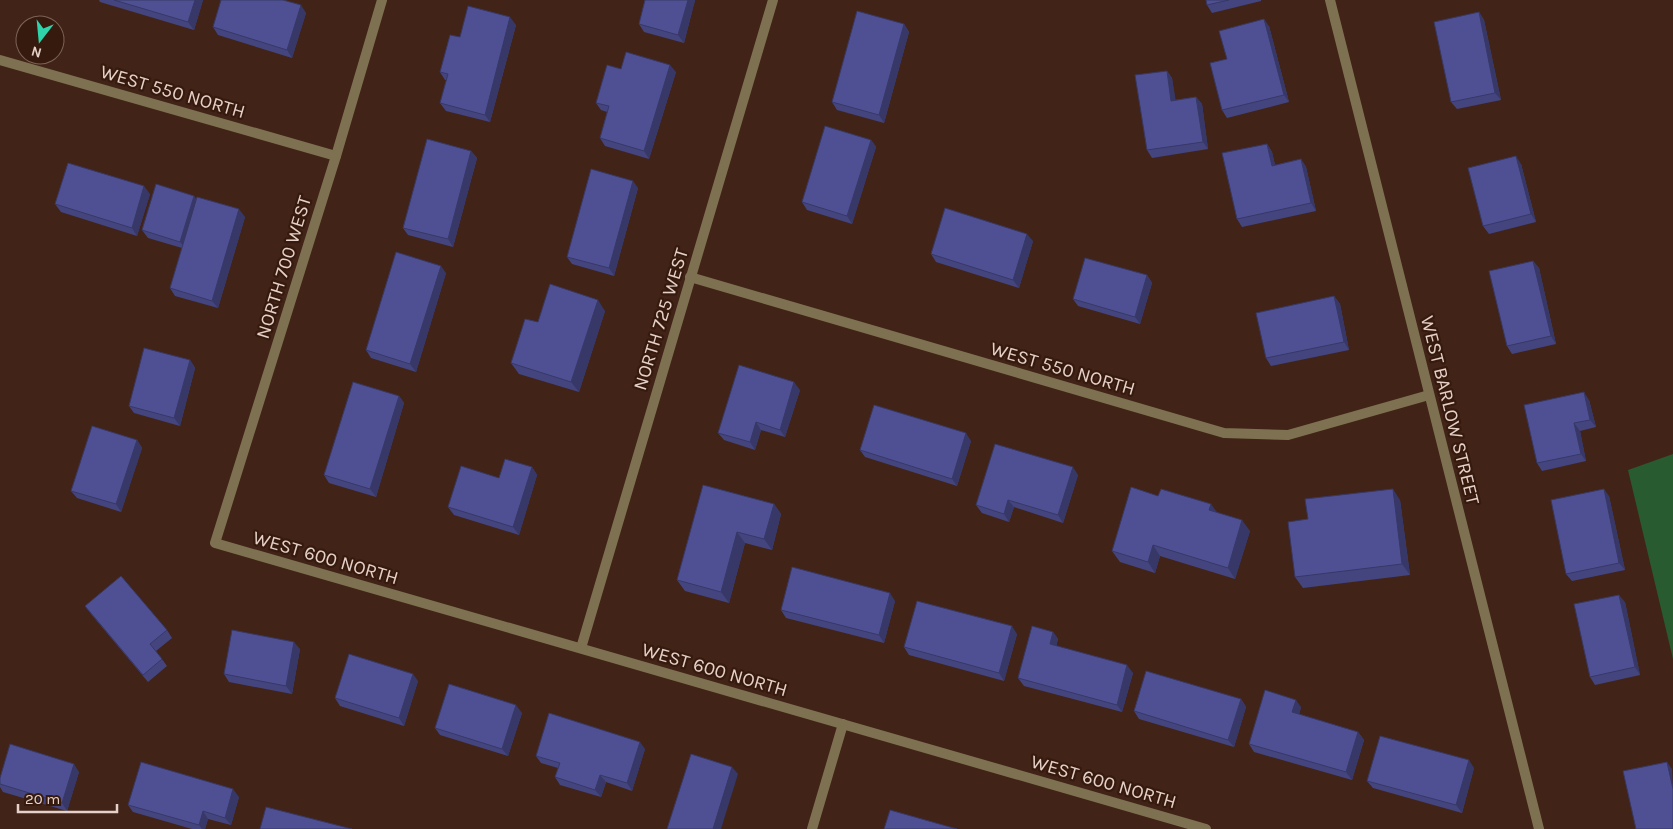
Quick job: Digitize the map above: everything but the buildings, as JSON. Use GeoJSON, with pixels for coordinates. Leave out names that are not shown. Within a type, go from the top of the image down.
{"type":"FeatureCollection","features":[{"type":"Feature","properties":{"kind":"street","name":"NORTH 700 WEST"},"geometry":{"type":"LineString","coordinates":[[214,543],[336,156],[382,0]]}},
{"type":"Feature","properties":{"kind":"street","name":"NORTH 725 WEST"},"geometry":{"type":"LineString","coordinates":[[581,648],[772,0]]}},
{"type":"Feature","properties":{"kind":"street","name":"WEST BARLOW STREET"},"geometry":{"type":"LineString","coordinates":[[1330,0],[1539,829]]}},
{"type":"Feature","properties":{"kind":"street","name":"WEST 550 NORTH"},"geometry":{"type":"LineString","coordinates":[[0,60],[336,156]]}},
{"type":"Feature","properties":{"kind":"street","name":"WEST 550 NORTH"},"geometry":{"type":"LineString","coordinates":[[690,277],[1224,432],[1288,435],[1429,394]]}},
{"type":"Feature","properties":{"kind":"street","name":"WEST 600 NORTH"},"geometry":{"type":"LineString","coordinates":[[214,543],[1204,829]]}},
{"type":"Feature","properties":{"kind":"street"},"geometry":{"type":"LineString","coordinates":[[812,829],[844,724]]}},
{"type":"Feature","properties":{"kind":"green space"},"geometry":{"type":"Polygon","coordinates":[[[1673,454],[1673,659],[1628,470],[1673,454]]]}}]}
